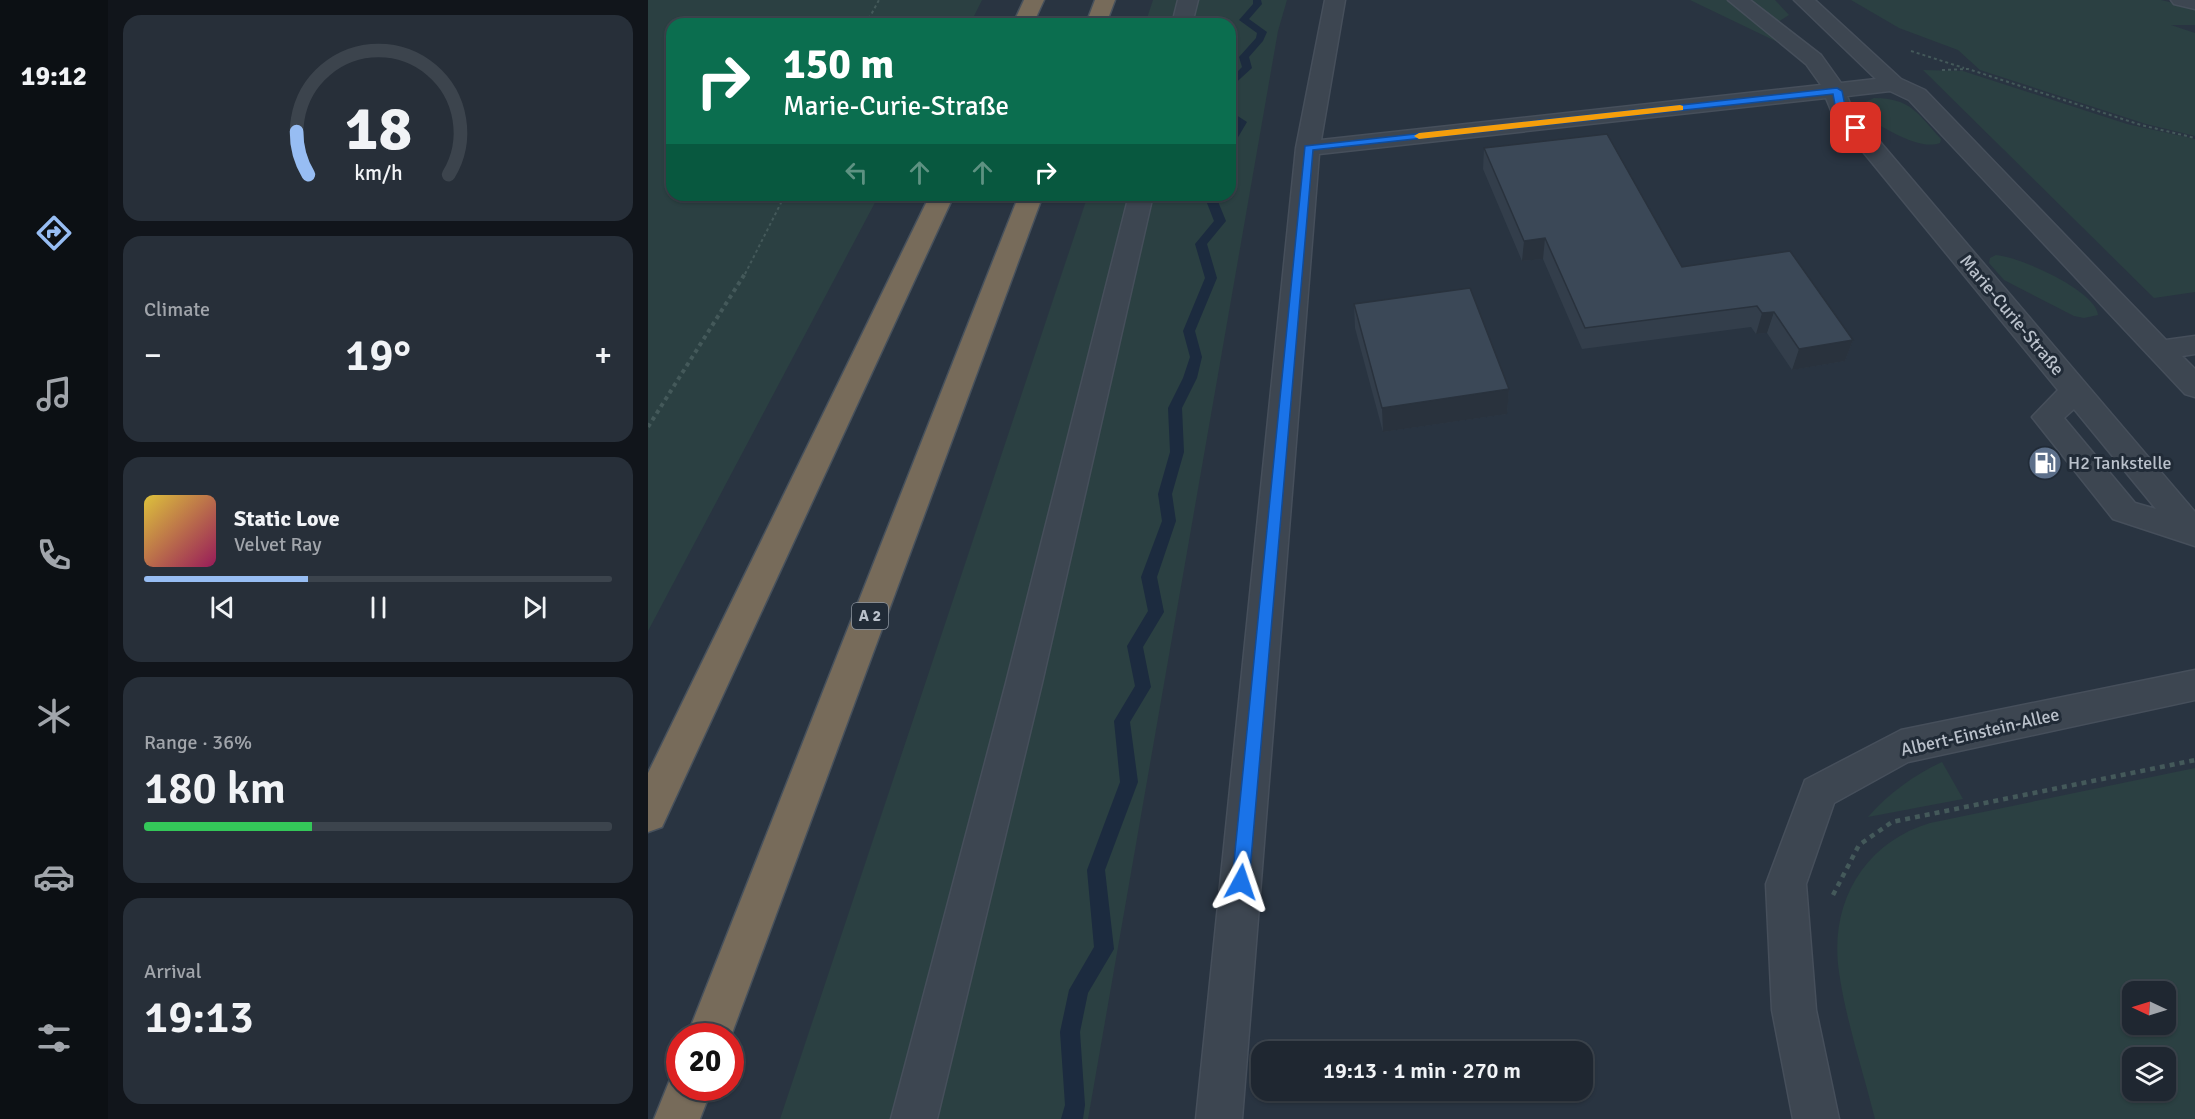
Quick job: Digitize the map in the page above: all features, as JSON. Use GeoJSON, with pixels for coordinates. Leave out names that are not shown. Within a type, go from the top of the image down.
{"type":"FeatureCollection","features":[{"type":"Feature","properties":{"kind":"highway"},"geometry":{"type":"LineString","coordinates":[[1026,18],[1034,0]]}},
{"type":"Feature","properties":{"kind":"highway"},"geometry":{"type":"LineString","coordinates":[[1098,18],[1105,0]]}},
{"type":"Feature","properties":{"kind":"highway"},"geometry":{"type":"LineString","coordinates":[[648,814],[939,201]]}},
{"type":"Feature","properties":{"kind":"highway","name":"A 2"},"geometry":{"type":"LineString","coordinates":[[714,1023],[1029,201]]}},
{"type":"Feature","properties":{"kind":"highway"},"geometry":{"type":"LineString","coordinates":[[677,1119],[684,1101]]}},
{"type":"Feature","properties":{"kind":"street"},"geometry":{"type":"LineString","coordinates":[[1184,18],[1188,0]]}},
{"type":"Feature","properties":{"kind":"street"},"geometry":{"type":"LineString","coordinates":[[1219,1119],[1308,148],[1335,0]]}},
{"type":"Feature","properties":{"kind":"street","name":"Marie-Curie-Straße"},"geometry":{"type":"LineString","coordinates":[[1738,0],[1808,52],[1837,91],[1841,110],[2075,391],[2048,417],[2124,511],[2195,534]]}},
{"type":"Feature","properties":{"kind":"street"},"geometry":{"type":"LineString","coordinates":[[1804,0],[1893,84],[1917,95],[2195,387]]}},
{"type":"Feature","properties":{"kind":"street"},"geometry":{"type":"LineString","coordinates":[[2181,0],[2195,3]]}},
{"type":"Feature","properties":{"kind":"street"},"geometry":{"type":"LineString","coordinates":[[1308,148],[1893,84]]}},
{"type":"Feature","properties":{"kind":"street"},"geometry":{"type":"LineString","coordinates":[[914,1119],[1027,671],[1140,201]]}},
{"type":"Feature","properties":{"kind":"street"},"geometry":{"type":"LineString","coordinates":[[2161,350],[2195,345]]}},
{"type":"Feature","properties":{"kind":"street","name":"Albert-Einstein-Allee"},"geometry":{"type":"LineString","coordinates":[[1816,1119],[1794,1010],[1786,884],[1819,792],[1901,747],[2195,685]]}},
{"type":"Feature","properties":{"kind":"path"},"geometry":{"type":"LineString","coordinates":[[869,18],[879,0]]}},
{"type":"Feature","properties":{"kind":"path"},"geometry":{"type":"LineString","coordinates":[[1893,84],[1922,71],[1968,69],[2141,125],[2195,138]]}},
{"type":"Feature","properties":{"kind":"path"},"geometry":{"type":"LineString","coordinates":[[648,427],[756,257],[782,201]]}},
{"type":"Feature","properties":{"kind":"path"},"geometry":{"type":"LineString","coordinates":[[1830,903],[1859,845],[1892,822],[2195,760]]}},
{"type":"Feature","properties":{"kind":"green space"},"geometry":{"type":"Polygon","coordinates":[[[648,0],[982,0],[973,18],[666,18],[666,201],[876,201],[648,631],[648,0]]]}},
{"type":"Feature","properties":{"kind":"green space"},"geometry":{"type":"Polygon","coordinates":[[[1153,0],[1287,0],[1278,31],[1088,1119],[780,1119],[1086,201],[1236,201],[1236,18],[1147,18],[1153,0]]]}},
{"type":"Feature","properties":{"kind":"green space"},"geometry":{"type":"Polygon","coordinates":[[[1690,0],[1731,0],[1790,48],[1690,0]]]}},
{"type":"Feature","properties":{"kind":"green space"},"geometry":{"type":"Polygon","coordinates":[[[1747,0],[1775,0],[1789,15],[1778,22],[1747,0]]]}},
{"type":"Feature","properties":{"kind":"green space"},"geometry":{"type":"Polygon","coordinates":[[[1851,0],[2161,0],[2195,8],[2195,25],[2171,25],[2195,33],[2195,136],[2146,124],[1980,70],[1958,50],[1899,28],[1851,0]]]}},
{"type":"Feature","properties":{"kind":"green space"},"geometry":{"type":"Polygon","coordinates":[[[1923,70],[1963,71],[2127,124],[2195,139],[2195,292],[2154,298],[1923,70]]]}},
{"type":"Feature","properties":{"kind":"green space"},"geometry":{"type":"Polygon","coordinates":[[[1874,98],[1897,101],[1913,109],[1941,139],[1940,143],[1931,145],[1912,141],[1865,118],[1859,105],[1874,98]]]}},
{"type":"Feature","properties":{"kind":"green space"},"geometry":{"type":"Polygon","coordinates":[[[1996,255],[2022,262],[2055,276],[2084,295],[2094,305],[2098,315],[2084,318],[2074,316],[2004,280],[1989,263],[1990,258],[1996,255]]]}},
{"type":"Feature","properties":{"kind":"green space"},"geometry":{"type":"Polygon","coordinates":[[[1942,762],[1963,799],[1868,817],[1902,785],[1942,762]]]}},
{"type":"Feature","properties":{"kind":"green space"},"geometry":{"type":"Polygon","coordinates":[[[2195,768],[2195,1119],[1875,1119],[1850,1027],[1839,972],[1837,947],[1846,900],[1856,880],[1869,861],[1886,845],[1906,832],[1930,823],[2195,768]]]}},
{"type":"Feature","properties":{"kind":"building"},"geometry":{"type":"Polygon","coordinates":[[[1607,134],[1682,267],[1790,251],[1853,340],[1799,349],[1774,312],[1762,313],[1757,306],[1585,328],[1545,238],[1524,241],[1484,148],[1607,134]]]}},
{"type":"Feature","properties":{"kind":"building"},"geometry":{"type":"Polygon","coordinates":[[[1470,288],[1509,389],[1382,408],[1354,304],[1470,288]]]}},
{"type":"Feature","properties":{"kind":"waterway"},"geometry":{"type":"LineString","coordinates":[[1236,79],[1247,68],[1244,57],[1260,39],[1262,32],[1244,20],[1258,4],[1257,0]]}},
{"type":"Feature","properties":{"kind":"waterway"},"geometry":{"type":"LineString","coordinates":[[1236,118],[1242,122],[1236,132]]}},
{"type":"Feature","properties":{"kind":"waterway"},"geometry":{"type":"LineString","coordinates":[[1072,1119],[1075,1105],[1070,1032],[1079,990],[1104,949],[1096,870],[1129,782],[1122,721],[1143,687],[1135,646],[1156,612],[1149,577],[1169,521],[1165,494],[1177,452],[1175,408],[1190,378],[1196,357],[1189,331],[1211,278],[1201,244],[1220,221],[1212,201]]}},
{"type":"Feature","properties":{"kind":"slow traffic"},"geometry":{"type":"LineString","coordinates":[[1419,136],[1680,108]]}},
{"type":"Feature","properties":{"kind":"place","name":"H2 Tankstelle"},"geometry":{"type":"Point","coordinates":[2045,463]}},
{"type":"Feature","properties":{"kind":"route"},"geometry":{"type":"LineString","coordinates":[[1241,882],[1308,148],[1837,91],[1841,110],[1856,128]]}}]}
